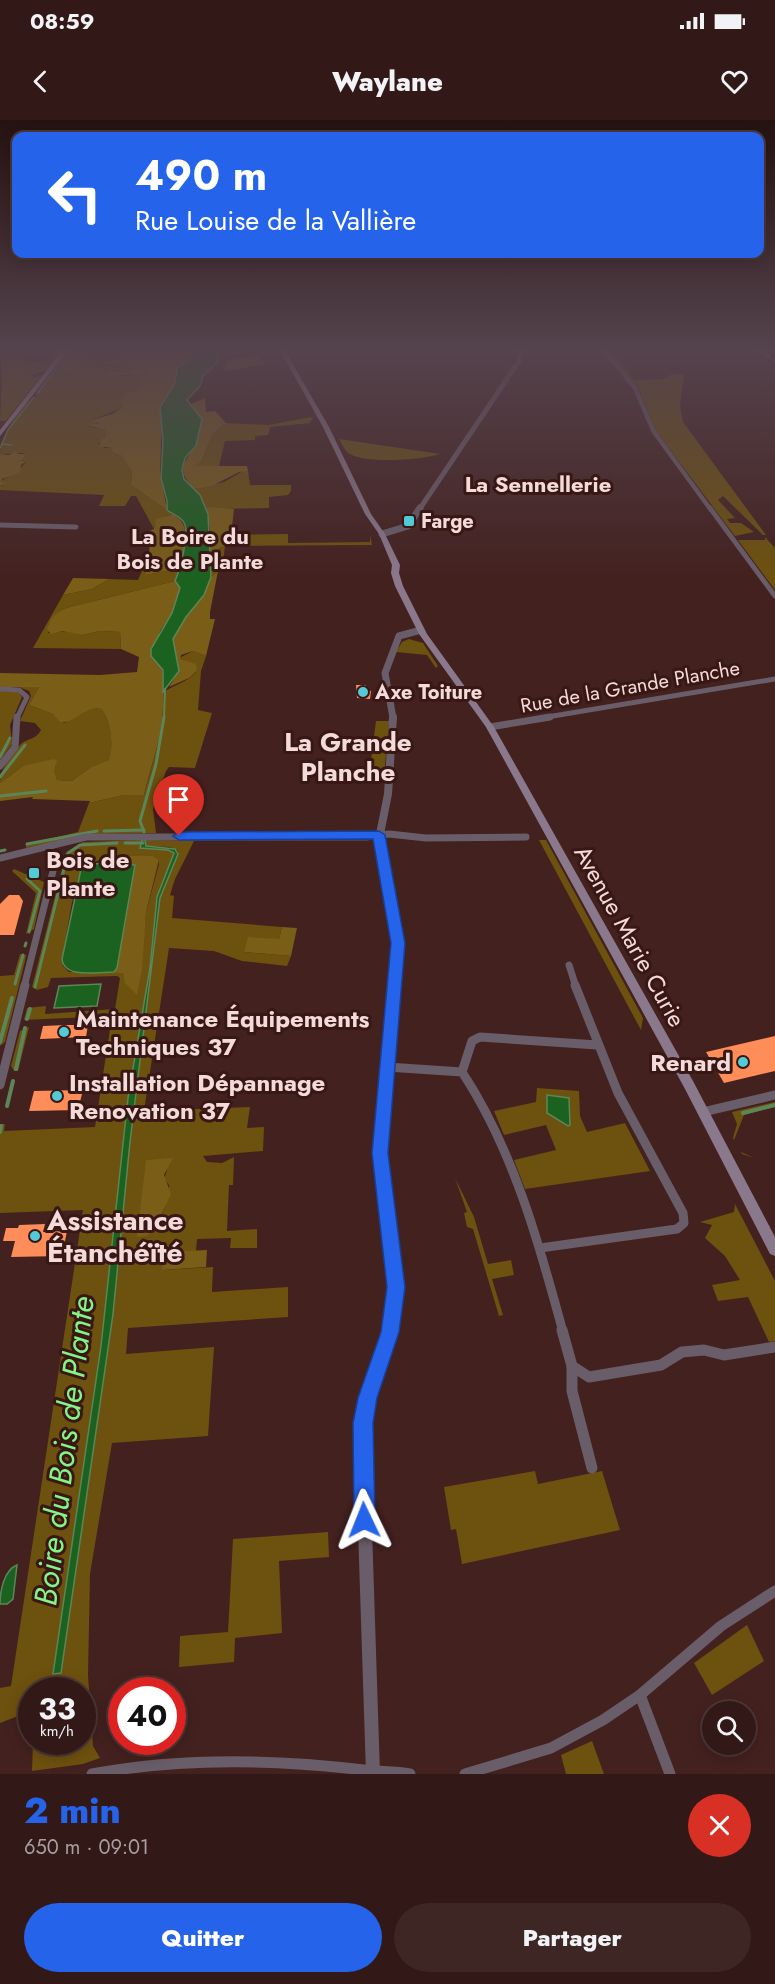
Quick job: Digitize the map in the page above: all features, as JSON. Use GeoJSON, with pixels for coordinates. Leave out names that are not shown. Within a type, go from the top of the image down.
{"type":"FeatureCollection","features":[{"type":"Feature","properties":{"kind":"main road","name":"Avenue Marie Curie"},"geometry":{"type":"LineString","coordinates":[[324,424],[368,514],[380,531],[396,565],[395,573],[399,586],[422,632],[490,727],[703,1112],[775,1250]]}},
{"type":"Feature","properties":{"kind":"street"},"geometry":{"type":"LineString","coordinates":[[380,531],[406,528],[476,424]]}},
{"type":"Feature","properties":{"kind":"street"},"geometry":{"type":"LineString","coordinates":[[651,424],[654,432],[775,596]]}},
{"type":"Feature","properties":{"kind":"street"},"geometry":{"type":"LineString","coordinates":[[0,525],[76,527]]}},
{"type":"Feature","properties":{"kind":"street"},"geometry":{"type":"LineString","coordinates":[[373,1773],[362,1437],[365,1411],[390,1332],[396,1296],[396,1274],[380,1153],[398,943],[379,835],[388,794],[393,743],[392,715],[385,673],[397,641],[422,632]]}},
{"type":"Feature","properties":{"kind":"street","name":"Rue de la Grande Planche"},"geometry":{"type":"LineString","coordinates":[[490,727],[775,679]]}},
{"type":"Feature","properties":{"kind":"street"},"geometry":{"type":"LineString","coordinates":[[0,689],[19,690],[27,697],[15,722],[15,747],[0,766]]}},
{"type":"Feature","properties":{"kind":"street"},"geometry":{"type":"LineString","coordinates":[[0,858],[91,836],[408,834],[421,838],[526,837]]}},
{"type":"Feature","properties":{"kind":"street"},"geometry":{"type":"LineString","coordinates":[[0,1085],[55,863],[49,846]]}},
{"type":"Feature","properties":{"kind":"street"},"geometry":{"type":"LineString","coordinates":[[540,1248],[677,1229],[683,1225],[685,1219],[642,1144],[597,1045],[569,964]]}},
{"type":"Feature","properties":{"kind":"street"},"geometry":{"type":"LineString","coordinates":[[462,1072],[472,1041],[480,1037],[597,1045]]}},
{"type":"Feature","properties":{"kind":"street"},"geometry":{"type":"LineString","coordinates":[[387,1067],[462,1072]]}},
{"type":"Feature","properties":{"kind":"street"},"geometry":{"type":"LineString","coordinates":[[462,1072],[482,1102],[494,1127],[540,1248],[572,1366],[573,1391],[592,1468]]}},
{"type":"Feature","properties":{"kind":"street"},"geometry":{"type":"LineString","coordinates":[[703,1112],[775,1095]]}},
{"type":"Feature","properties":{"kind":"street"},"geometry":{"type":"LineString","coordinates":[[573,1391],[578,1383],[589,1377],[661,1365],[682,1352],[704,1350],[724,1355],[775,1347]]}},
{"type":"Feature","properties":{"kind":"street"},"geometry":{"type":"LineString","coordinates":[[572,1366],[589,1377]]}},
{"type":"Feature","properties":{"kind":"street"},"geometry":{"type":"LineString","coordinates":[[465,1774],[551,1748],[603,1720],[640,1695],[721,1626],[775,1591]]}},
{"type":"Feature","properties":{"kind":"street"},"geometry":{"type":"LineString","coordinates":[[640,1695],[670,1774]]}},
{"type":"Feature","properties":{"kind":"street"},"geometry":{"type":"LineString","coordinates":[[92,1774],[125,1767],[202,1763],[294,1765],[373,1773],[399,1771],[410,1774]]}},
{"type":"Feature","properties":{"kind":"shaded area"},"geometry":{"type":"Polygon","coordinates":[[[11,424],[93,424],[87,426],[106,430],[106,436],[98,444],[105,448],[111,447],[115,454],[123,456],[132,472],[131,485],[173,514],[158,520],[154,529],[136,496],[131,496],[125,506],[99,506],[104,495],[0,490],[0,486],[3,486],[0,481],[15,474],[27,461],[21,460],[25,453],[0,454],[11,424]]]}},
{"type":"Feature","properties":{"kind":"shaded area"},"geometry":{"type":"Polygon","coordinates":[[[162,424],[160,472],[167,510],[131,485],[132,472],[122,456],[113,453],[111,447],[99,447],[100,441],[106,436],[106,430],[86,425],[162,424]]]}},
{"type":"Feature","properties":{"kind":"shaded area"},"geometry":{"type":"Polygon","coordinates":[[[162,424],[201,424],[196,446],[185,458],[182,470],[184,479],[200,495],[208,514],[211,577],[204,595],[186,617],[173,639],[179,671],[163,692],[163,670],[151,656],[151,649],[172,613],[180,588],[175,581],[182,559],[186,533],[183,521],[167,510],[161,478],[162,424]]]}},
{"type":"Feature","properties":{"kind":"shaded area"},"geometry":{"type":"Polygon","coordinates":[[[224,424],[299,424],[270,427],[268,435],[255,436],[255,440],[225,441],[219,466],[193,467],[201,462],[213,433],[224,424]]]}},
{"type":"Feature","properties":{"kind":"shaded area"},"geometry":{"type":"Polygon","coordinates":[[[224,424],[213,433],[201,462],[195,466],[247,466],[248,471],[239,472],[212,486],[194,489],[185,478],[183,468],[197,443],[200,425],[224,424]]]}},
{"type":"Feature","properties":{"kind":"shaded area"},"geometry":{"type":"Polygon","coordinates":[[[653,424],[685,424],[766,535],[763,535],[723,496],[718,500],[735,518],[727,519],[730,523],[741,523],[754,532],[735,536],[653,424]]]}},
{"type":"Feature","properties":{"kind":"shaded area"},"geometry":{"type":"Polygon","coordinates":[[[339,439],[440,454],[408,459],[368,459],[348,453],[339,439]]]}},
{"type":"Feature","properties":{"kind":"shaded area"},"geometry":{"type":"Polygon","coordinates":[[[16,451],[18,454],[26,454],[21,461],[28,460],[21,465],[20,473],[2,479],[1,482],[8,483],[0,486],[0,454],[9,455],[16,451]]]}},
{"type":"Feature","properties":{"kind":"shaded area"},"geometry":{"type":"Polygon","coordinates":[[[243,471],[248,471],[250,485],[291,485],[291,491],[288,495],[269,497],[269,508],[212,509],[206,507],[194,489],[224,482],[243,471]]]}},
{"type":"Feature","properties":{"kind":"shaded area"},"geometry":{"type":"Polygon","coordinates":[[[206,507],[234,509],[230,544],[220,548],[210,562],[210,529],[206,507]]]}},
{"type":"Feature","properties":{"kind":"shaded area"},"geometry":{"type":"Polygon","coordinates":[[[173,514],[183,525],[186,538],[180,568],[146,575],[145,568],[156,559],[149,552],[150,542],[145,538],[147,532],[154,529],[156,519],[173,514]]]}},
{"type":"Feature","properties":{"kind":"shaded area"},"geometry":{"type":"Polygon","coordinates":[[[288,534],[288,543],[370,542],[370,535],[372,545],[225,546],[230,544],[231,535],[288,534]]]}},
{"type":"Feature","properties":{"kind":"shaded area"},"geometry":{"type":"Polygon","coordinates":[[[765,537],[775,548],[775,590],[738,540],[765,540],[765,537]]]}},
{"type":"Feature","properties":{"kind":"shaded area"},"geometry":{"type":"Polygon","coordinates":[[[225,546],[223,562],[218,562],[218,571],[211,577],[211,567],[217,552],[225,546]]]}},
{"type":"Feature","properties":{"kind":"shaded area"},"geometry":{"type":"Polygon","coordinates":[[[156,557],[153,563],[146,567],[146,575],[180,568],[175,581],[70,607],[58,613],[50,623],[48,633],[67,631],[82,635],[100,631],[120,632],[121,649],[33,648],[63,595],[92,589],[109,579],[138,580],[142,571],[135,570],[156,557]]]}},
{"type":"Feature","properties":{"kind":"shaded area"},"geometry":{"type":"Polygon","coordinates":[[[218,571],[210,612],[210,619],[215,619],[206,656],[193,651],[181,655],[180,659],[196,664],[197,671],[189,678],[169,687],[179,671],[173,639],[186,617],[204,595],[211,577],[218,571]]]}},
{"type":"Feature","properties":{"kind":"shaded area"},"geometry":{"type":"Polygon","coordinates":[[[73,578],[109,579],[92,589],[63,595],[73,578]]]}},
{"type":"Feature","properties":{"kind":"shaded area"},"geometry":{"type":"Polygon","coordinates":[[[175,581],[180,588],[172,613],[160,631],[153,659],[162,669],[163,706],[158,744],[144,795],[124,795],[89,803],[90,801],[32,799],[33,797],[0,801],[0,783],[23,766],[54,759],[57,761],[54,771],[57,780],[72,781],[91,767],[109,760],[111,741],[107,719],[101,709],[95,708],[66,722],[60,722],[53,714],[29,705],[39,687],[0,687],[0,673],[100,675],[137,672],[139,657],[121,649],[120,632],[100,631],[82,635],[63,631],[51,634],[47,630],[49,625],[55,615],[70,607],[175,581]]]}},
{"type":"Feature","properties":{"kind":"shaded area"},"geometry":{"type":"Polygon","coordinates":[[[409,639],[423,643],[438,666],[436,668],[427,655],[396,652],[402,642],[409,639]]]}},
{"type":"Feature","properties":{"kind":"shaded area"},"geometry":{"type":"Polygon","coordinates":[[[193,651],[206,656],[201,671],[198,710],[212,713],[195,768],[169,767],[166,771],[153,809],[156,833],[91,834],[26,848],[26,845],[78,832],[89,803],[124,795],[144,795],[160,732],[163,692],[194,675],[197,671],[179,658],[193,651]]]}},
{"type":"Feature","properties":{"kind":"shaded area"},"geometry":{"type":"Polygon","coordinates":[[[19,687],[39,687],[29,705],[53,714],[64,723],[89,708],[101,709],[111,733],[110,760],[91,767],[72,781],[57,780],[53,771],[56,765],[23,766],[0,783],[4,768],[14,752],[21,744],[37,736],[41,730],[35,723],[20,721],[31,696],[29,691],[19,687]]]}},
{"type":"Feature","properties":{"kind":"shaded area"},"geometry":{"type":"Polygon","coordinates":[[[0,691],[18,692],[22,697],[10,725],[12,744],[0,760],[0,691]]]}},
{"type":"Feature","properties":{"kind":"shaded area"},"geometry":{"type":"Polygon","coordinates":[[[376,721],[389,721],[384,777],[369,776],[376,721]]]}},
{"type":"Feature","properties":{"kind":"shaded area"},"geometry":{"type":"Polygon","coordinates":[[[142,840],[140,846],[170,850],[174,853],[157,897],[150,968],[128,1098],[101,1346],[54,1674],[61,1673],[113,1314],[130,1142],[160,898],[178,851],[170,847],[146,846],[145,840],[194,841],[175,879],[170,895],[174,896],[172,918],[282,927],[279,939],[244,952],[291,956],[287,966],[242,961],[214,951],[169,948],[144,1111],[250,1107],[247,1128],[264,1127],[263,1151],[203,1156],[207,1162],[222,1163],[234,1157],[233,1185],[229,1185],[227,1231],[257,1229],[257,1248],[230,1248],[231,1238],[197,1239],[196,1251],[164,1252],[162,1270],[213,1267],[212,1292],[288,1287],[288,1317],[128,1328],[126,1354],[214,1347],[208,1436],[112,1443],[90,1574],[88,1677],[18,1677],[18,1716],[0,1723],[0,1688],[11,1686],[83,1210],[0,1213],[0,1124],[5,1124],[4,1131],[95,1127],[112,1016],[24,1020],[27,1008],[46,1006],[45,1014],[115,1009],[120,978],[117,976],[51,978],[48,987],[37,990],[32,987],[66,853],[83,842],[142,840]],[[152,856],[123,859],[121,863],[105,863],[106,858],[84,865],[72,902],[62,959],[63,966],[69,972],[119,972],[125,976],[125,983],[139,984],[146,912],[159,860],[152,856]],[[146,1161],[149,1232],[164,1211],[169,1185],[164,1179],[167,1170],[146,1161]]]}},
{"type":"Feature","properties":{"kind":"shaded area"},"geometry":{"type":"Polygon","coordinates":[[[142,840],[145,840],[146,846],[175,849],[178,854],[160,898],[130,1142],[113,1314],[61,1673],[53,1674],[101,1346],[128,1098],[150,968],[157,897],[174,853],[168,850],[140,848],[142,840]]]}},
{"type":"Feature","properties":{"kind":"shaded area"},"geometry":{"type":"Polygon","coordinates":[[[539,840],[546,840],[643,1018],[641,1030],[539,840]]]}},
{"type":"Feature","properties":{"kind":"shaded area"},"geometry":{"type":"Polygon","coordinates":[[[129,856],[153,856],[159,860],[146,912],[142,970],[137,995],[125,983],[123,974],[114,972],[124,931],[135,865],[121,863],[129,856]]]}},
{"type":"Feature","properties":{"kind":"shaded area"},"geometry":{"type":"Polygon","coordinates":[[[105,863],[135,865],[117,968],[114,972],[75,972],[64,965],[62,959],[81,869],[83,865],[105,863]]]}},
{"type":"Feature","properties":{"kind":"shaded area"},"geometry":{"type":"Polygon","coordinates":[[[14,869],[44,882],[34,929],[26,934],[36,893],[12,871],[14,869]]]}},
{"type":"Feature","properties":{"kind":"shaded area"},"geometry":{"type":"Polygon","coordinates":[[[282,927],[297,928],[291,956],[244,952],[248,937],[279,939],[282,927]]]}},
{"type":"Feature","properties":{"kind":"shaded area"},"geometry":{"type":"Polygon","coordinates":[[[20,954],[26,955],[25,961],[5,1042],[0,1046],[0,976],[14,975],[20,954]]]}},
{"type":"Feature","properties":{"kind":"shaded area"},"geometry":{"type":"Polygon","coordinates":[[[101,984],[97,1006],[54,1008],[59,986],[101,984]]]}},
{"type":"Feature","properties":{"kind":"shaded area"},"geometry":{"type":"Polygon","coordinates":[[[29,1027],[18,1071],[14,1071],[11,1066],[20,1031],[29,1027]]]}},
{"type":"Feature","properties":{"kind":"shaded area"},"geometry":{"type":"Polygon","coordinates":[[[537,1088],[579,1091],[580,1116],[587,1132],[625,1123],[650,1171],[525,1189],[514,1160],[556,1150],[546,1125],[504,1135],[494,1111],[536,1102],[537,1088]]]}},
{"type":"Feature","properties":{"kind":"shaded area"},"geometry":{"type":"Polygon","coordinates":[[[547,1095],[569,1098],[570,1125],[568,1126],[547,1113],[547,1095]]]}},
{"type":"Feature","properties":{"kind":"shaded area"},"geometry":{"type":"Polygon","coordinates":[[[775,1102],[775,1107],[744,1115],[734,1140],[737,1124],[732,1112],[775,1102]]]}},
{"type":"Feature","properties":{"kind":"shaded area"},"geometry":{"type":"Polygon","coordinates":[[[173,1158],[164,1175],[171,1194],[157,1224],[147,1236],[137,1237],[146,1160],[173,1158]]]}},
{"type":"Feature","properties":{"kind":"shaded area"},"geometry":{"type":"Polygon","coordinates":[[[455,1178],[474,1217],[488,1264],[511,1260],[514,1275],[492,1279],[503,1315],[499,1316],[473,1229],[467,1227],[464,1213],[467,1212],[455,1178]]]}},
{"type":"Feature","properties":{"kind":"shaded area"},"geometry":{"type":"Polygon","coordinates":[[[735,1204],[775,1281],[775,1341],[769,1342],[748,1297],[718,1301],[712,1285],[740,1280],[725,1256],[705,1238],[712,1225],[700,1222],[734,1212],[735,1204]]]}},
{"type":"Feature","properties":{"kind":"shaded area"},"geometry":{"type":"Polygon","coordinates":[[[207,1250],[206,1267],[162,1270],[163,1252],[207,1250]]]}},
{"type":"Feature","properties":{"kind":"shaded area"},"geometry":{"type":"Polygon","coordinates":[[[535,1471],[538,1484],[602,1471],[620,1530],[462,1564],[456,1529],[451,1530],[444,1487],[535,1471]]]}},
{"type":"Feature","properties":{"kind":"shaded area"},"geometry":{"type":"Polygon","coordinates":[[[328,1532],[329,1557],[279,1561],[282,1633],[235,1638],[234,1662],[179,1667],[180,1636],[228,1632],[233,1539],[328,1532]]]}},
{"type":"Feature","properties":{"kind":"shaded area"},"geometry":{"type":"Polygon","coordinates":[[[17,1565],[13,1599],[7,1604],[0,1604],[6,1576],[17,1565]]]}},
{"type":"Feature","properties":{"kind":"shaded area"},"geometry":{"type":"Polygon","coordinates":[[[747,1625],[764,1661],[712,1695],[694,1663],[747,1625]]]}},
{"type":"Feature","properties":{"kind":"shaded area"},"geometry":{"type":"Polygon","coordinates":[[[592,1741],[604,1774],[566,1774],[561,1755],[592,1741]]]}},
{"type":"Feature","properties":{"kind":"shaded area"},"geometry":{"type":"Polygon","coordinates":[[[96,1751],[100,1758],[83,1764],[32,1771],[33,1755],[96,1755],[96,1751]]]}},
{"type":"Feature","properties":{"kind":"building","name":"Axe Toiture"},"geometry":{"type":"Polygon","coordinates":[[[356,685],[366,685],[365,690],[371,691],[370,699],[357,698],[356,685]]]}},
{"type":"Feature","properties":{"kind":"building"},"geometry":{"type":"Polygon","coordinates":[[[9,895],[19,895],[23,901],[14,935],[0,935],[0,904],[9,895]]]}},
{"type":"Feature","properties":{"kind":"building","name":"Maintenance Équipements Techniques 37"},"geometry":{"type":"Polygon","coordinates":[[[88,1025],[86,1037],[40,1039],[43,1026],[88,1025]]]}},
{"type":"Feature","properties":{"kind":"building","name":"Renard"},"geometry":{"type":"Polygon","coordinates":[[[775,1036],[775,1071],[724,1083],[706,1052],[775,1036]]]}},
{"type":"Feature","properties":{"kind":"building","name":"Installation Dépannage Renovation 37"},"geometry":{"type":"Polygon","coordinates":[[[83,1090],[78,1110],[29,1111],[34,1091],[83,1090]]]}},
{"type":"Feature","properties":{"kind":"building","name":"Assistance Étanchéïté"},"geometry":{"type":"Polygon","coordinates":[[[45,1224],[43,1232],[67,1231],[62,1256],[11,1257],[15,1241],[3,1241],[6,1228],[45,1224]]]}},
{"type":"Feature","properties":{"kind":"waterway"},"geometry":{"type":"LineString","coordinates":[[0,448],[13,424]]}},
{"type":"Feature","properties":{"kind":"waterway"},"geometry":{"type":"LineString","coordinates":[[2,444],[12,445]]}},
{"type":"Feature","properties":{"kind":"waterway","name":"Boire du Bois de Plante"},"geometry":{"type":"LineString","coordinates":[[164,718],[165,689]]}},
{"type":"Feature","properties":{"kind":"waterway","name":"Boire du Bois de Plante"},"geometry":{"type":"LineString","coordinates":[[143,830],[140,821],[156,764],[164,717]]}},
{"type":"Feature","properties":{"kind":"waterway"},"geometry":{"type":"LineString","coordinates":[[0,757],[10,738]]}},
{"type":"Feature","properties":{"kind":"waterway"},"geometry":{"type":"LineString","coordinates":[[0,777],[25,745]]}},
{"type":"Feature","properties":{"kind":"waterway"},"geometry":{"type":"LineString","coordinates":[[0,796],[46,791]]}},
{"type":"Feature","properties":{"kind":"waterway"},"geometry":{"type":"LineString","coordinates":[[104,831],[143,830]]}},
{"type":"Feature","properties":{"kind":"waterway"},"geometry":{"type":"LineString","coordinates":[[27,844],[97,831]]}},
{"type":"Feature","properties":{"kind":"waterway"},"geometry":{"type":"LineString","coordinates":[[35,987],[68,853],[80,845],[117,843]]}},
{"type":"Feature","properties":{"kind":"waterway"},"geometry":{"type":"LineString","coordinates":[[125,843],[143,843]]}},
{"type":"Feature","properties":{"kind":"waterway"},"geometry":{"type":"LineString","coordinates":[[0,851],[5,850]]}},
{"type":"Feature","properties":{"kind":"waterway"},"geometry":{"type":"LineString","coordinates":[[27,879],[39,890]]}},
{"type":"Feature","properties":{"kind":"waterway"},"geometry":{"type":"LineString","coordinates":[[29,932],[40,891]]}},
{"type":"Feature","properties":{"kind":"waterway"},"geometry":{"type":"LineString","coordinates":[[15,984],[23,955]]}},
{"type":"Feature","properties":{"kind":"waterway"},"geometry":{"type":"LineString","coordinates":[[0,1042],[12,998]]}},
{"type":"Feature","properties":{"kind":"waterway"},"geometry":{"type":"LineString","coordinates":[[27,1019],[30,1009]]}},
{"type":"Feature","properties":{"kind":"waterway"},"geometry":{"type":"LineString","coordinates":[[16,1069],[25,1028]]}},
{"type":"Feature","properties":{"kind":"waterway"},"geometry":{"type":"LineString","coordinates":[[7,1106],[13,1081]]}},
{"type":"Feature","properties":{"kind":"waterway"},"geometry":{"type":"LineString","coordinates":[[743,1113],[775,1105]]}},
{"type":"Feature","properties":{"kind":"waterway"},"geometry":{"type":"LineString","coordinates":[[0,1132],[1,1126]]}},
{"type":"Feature","properties":{"kind":"place","name":"Farge"},"geometry":{"type":"Point","coordinates":[409,521]}},
{"type":"Feature","properties":{"kind":"place","name":"Axe Toiture"},"geometry":{"type":"Point","coordinates":[363,692]}},
{"type":"Feature","properties":{"kind":"place","name":"Bois de Plante"},"geometry":{"type":"Point","coordinates":[34,873]}},
{"type":"Feature","properties":{"kind":"place","name":"Maintenance Équipements Techniques 37"},"geometry":{"type":"Point","coordinates":[64,1032]}},
{"type":"Feature","properties":{"kind":"place","name":"Renard"},"geometry":{"type":"Point","coordinates":[743,1062]}},
{"type":"Feature","properties":{"kind":"place","name":"Installation Dépannage Renovation 37"},"geometry":{"type":"Point","coordinates":[57,1096]}},
{"type":"Feature","properties":{"kind":"place","name":"Assistance Étanchéïté"},"geometry":{"type":"Point","coordinates":[35,1236]}},
{"type":"Feature","properties":{"kind":"district","name":"La Sennellerie"},"geometry":{"type":"Point","coordinates":[538,484]}},
{"type":"Feature","properties":{"kind":"district","name":"La Boire du Bois de Plante"},"geometry":{"type":"Point","coordinates":[190,548]}},
{"type":"Feature","properties":{"kind":"district","name":"La Grande Planche"},"geometry":{"type":"Point","coordinates":[348,757]}},
{"type":"Feature","properties":{"kind":"route"},"geometry":{"type":"LineString","coordinates":[[179,836],[373,837],[379,835],[398,943],[380,1153],[396,1287],[390,1332],[368,1398],[363,1423],[364,1520]]}}]}
